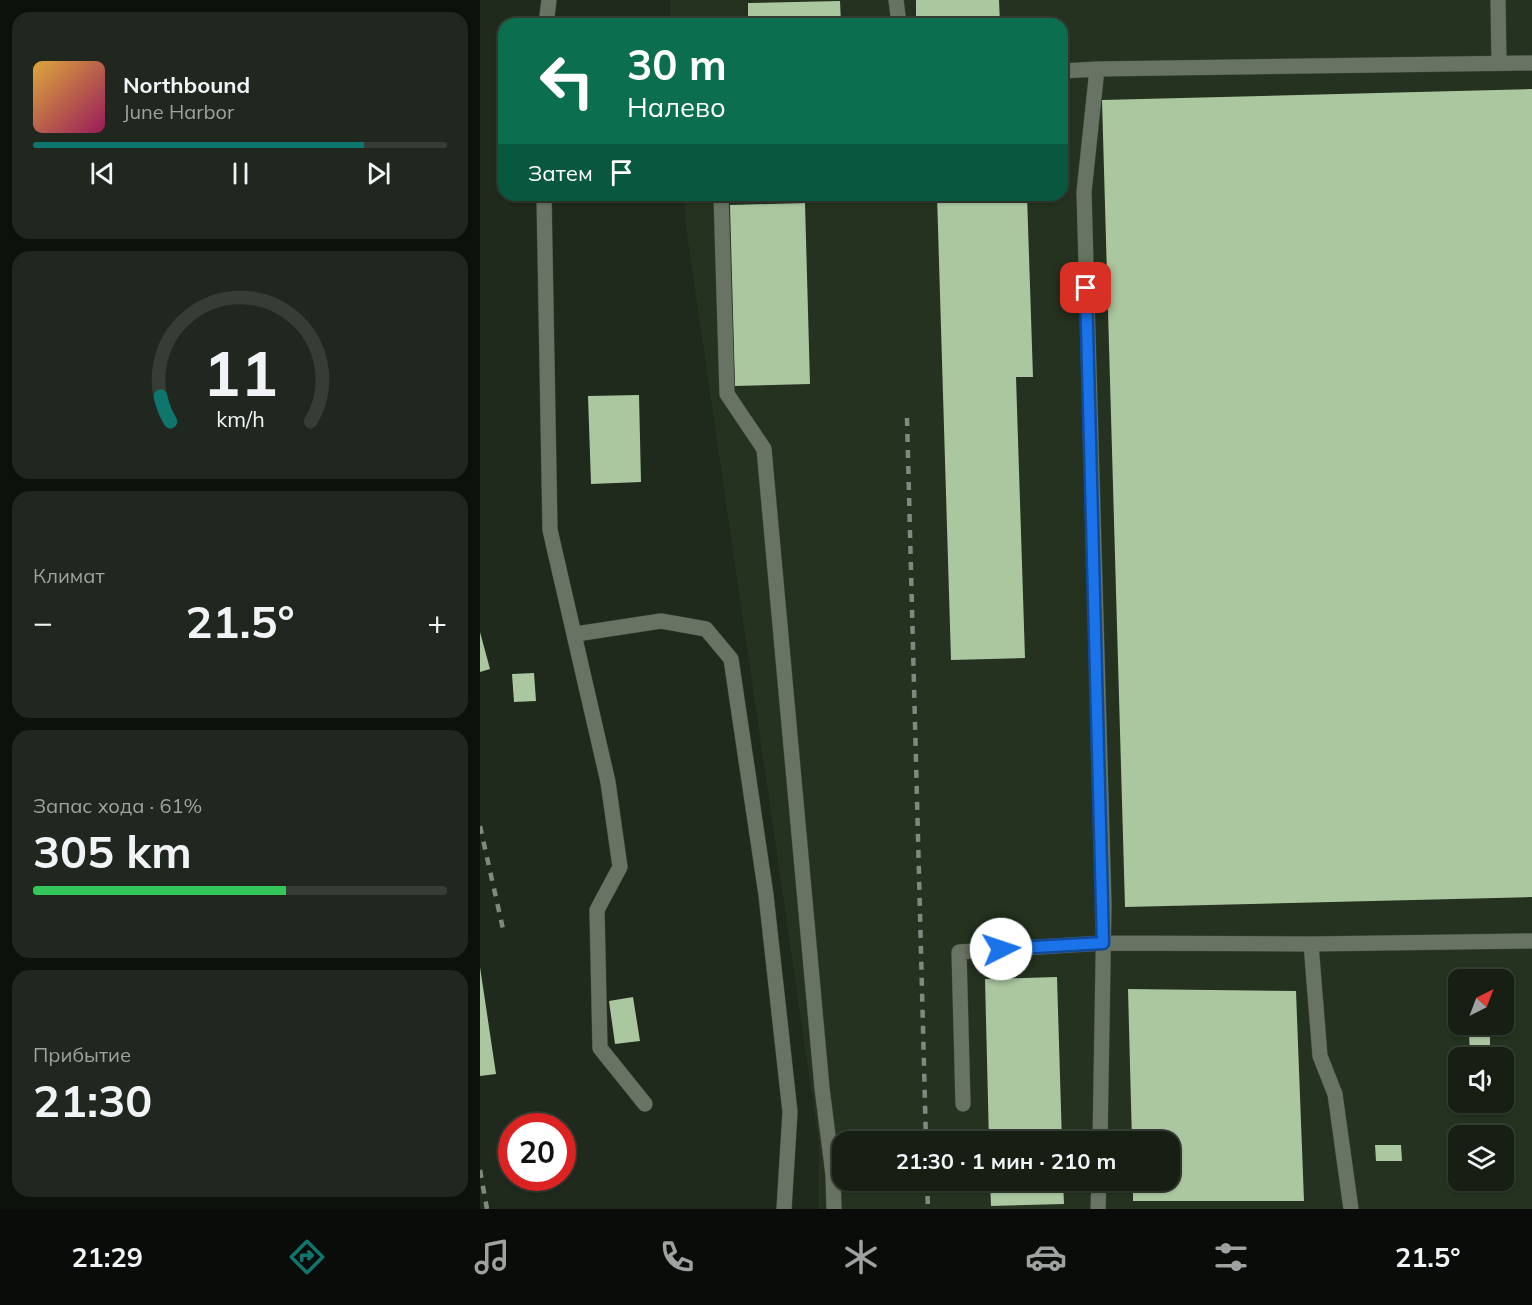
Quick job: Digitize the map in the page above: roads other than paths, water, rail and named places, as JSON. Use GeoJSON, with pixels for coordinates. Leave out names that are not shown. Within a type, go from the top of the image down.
{"type":"FeatureCollection","features":[{"type":"Feature","properties":{"kind":"lane"},"geometry":{"type":"LineString","coordinates":[[547,18],[549,0]]}},
{"type":"Feature","properties":{"kind":"lane"},"geometry":{"type":"LineString","coordinates":[[896,0],[898,18]]}},
{"type":"Feature","properties":{"kind":"lane"},"geometry":{"type":"LineString","coordinates":[[1498,0],[1499,62]]}},
{"type":"Feature","properties":{"kind":"lane"},"geometry":{"type":"LineString","coordinates":[[1068,71],[1532,63]]}},
{"type":"Feature","properties":{"kind":"lane"},"geometry":{"type":"LineString","coordinates":[[1097,69],[1084,192],[1103,943],[1100,1131]]}},
{"type":"Feature","properties":{"kind":"lane"},"geometry":{"type":"LineString","coordinates":[[544,201],[550,531],[576,634],[608,782],[620,867],[597,910],[600,1048],[645,1104]]}},
{"type":"Feature","properties":{"kind":"lane"},"geometry":{"type":"LineString","coordinates":[[721,201],[727,394],[764,449],[822,1088],[833,1175],[834,1209]]}},
{"type":"Feature","properties":{"kind":"lane"},"geometry":{"type":"LineString","coordinates":[[576,634],[661,621],[706,629],[731,659],[766,895],[790,1112],[784,1209]]}},
{"type":"Feature","properties":{"kind":"lane"},"geometry":{"type":"LineString","coordinates":[[963,1104],[960,952],[1103,943],[1311,945],[1532,940]]}},
{"type":"Feature","properties":{"kind":"lane"},"geometry":{"type":"LineString","coordinates":[[1311,945],[1320,1056],[1335,1094],[1351,1209]]}},
{"type":"Feature","properties":{"kind":"lane"},"geometry":{"type":"LineString","coordinates":[[1098,1209],[1099,1191]]}},
{"type":"Feature","properties":{"kind":"railway"},"geometry":{"type":"LineString","coordinates":[[907,418],[926,1131]]}},
{"type":"Feature","properties":{"kind":"railway"},"geometry":{"type":"LineString","coordinates":[[480,826],[503,929]]}},
{"type":"Feature","properties":{"kind":"railway"},"geometry":{"type":"LineString","coordinates":[[480,1170],[487,1209]]}},
{"type":"Feature","properties":{"kind":"railway"},"geometry":{"type":"LineString","coordinates":[[927,1191],[928,1209]]}}]}
